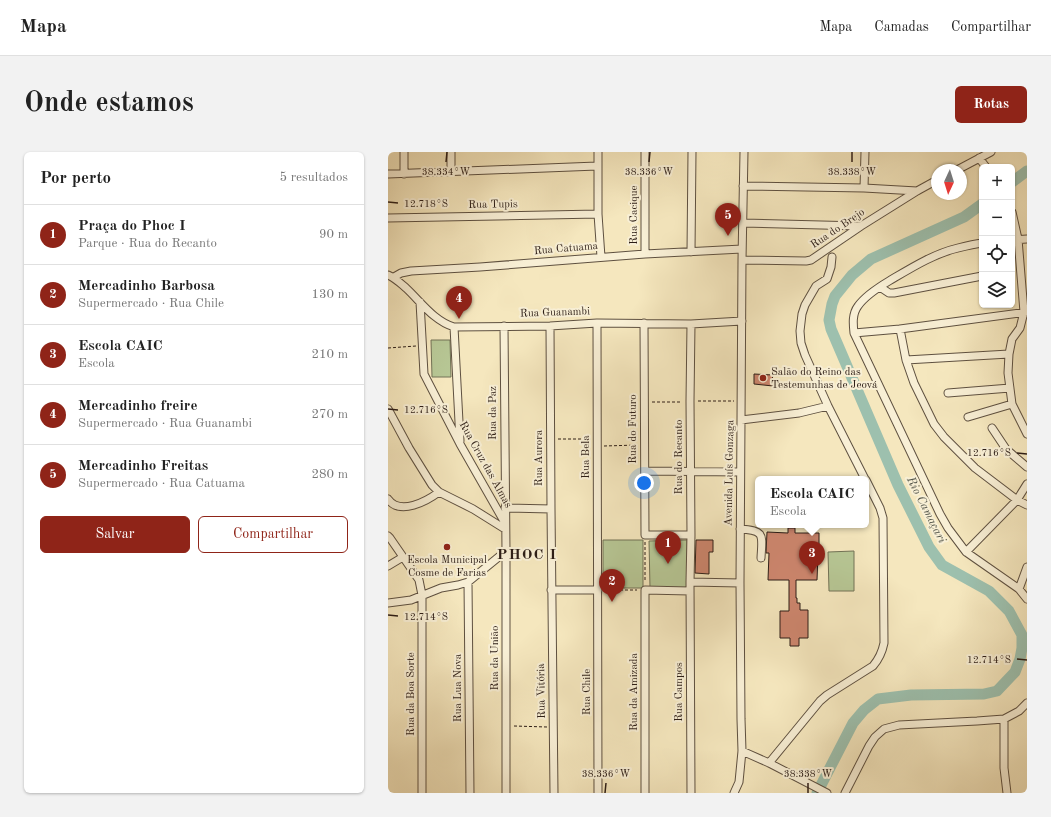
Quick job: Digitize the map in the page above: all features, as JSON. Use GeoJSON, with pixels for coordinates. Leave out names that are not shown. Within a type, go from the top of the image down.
{"type":"FeatureCollection","features":[{"type":"Feature","properties":{"kind":"street"},"geometry":{"type":"LineString","coordinates":[[404,152],[404,174]]}},
{"type":"Feature","properties":{"kind":"street"},"geometry":{"type":"LineString","coordinates":[[451,152],[452,172]]}},
{"type":"Feature","properties":{"kind":"street"},"geometry":{"type":"LineString","coordinates":[[598,152],[598,214],[601,257]]}},
{"type":"Feature","properties":{"kind":"street","name":"Rua Cacique"},"geometry":{"type":"LineString","coordinates":[[644,254],[645,152]]}},
{"type":"Feature","properties":{"kind":"street"},"geometry":{"type":"LineString","coordinates":[[691,252],[692,152]]}},
{"type":"Feature","properties":{"kind":"street","name":"Avenida Luís Gonzaga"},"geometry":{"type":"LineString","coordinates":[[734,793],[739,782],[742,751],[740,472],[742,420],[742,249],[744,152]]}},
{"type":"Feature","properties":{"kind":"street"},"geometry":{"type":"LineString","coordinates":[[864,188],[865,152]]}},
{"type":"Feature","properties":{"kind":"street"},"geometry":{"type":"LineString","coordinates":[[967,165],[988,153]]}},
{"type":"Feature","properties":{"kind":"street"},"geometry":{"type":"LineString","coordinates":[[980,158],[984,164]]}},
{"type":"Feature","properties":{"kind":"street"},"geometry":{"type":"LineString","coordinates":[[388,174],[597,166]]}},
{"type":"Feature","properties":{"kind":"street","name":"Rua do Brejo"},"geometry":{"type":"LineString","coordinates":[[742,260],[806,262],[815,258],[861,226],[931,183]]}},
{"type":"Feature","properties":{"kind":"street"},"geometry":{"type":"LineString","coordinates":[[744,186],[864,188],[917,191]]}},
{"type":"Feature","properties":{"kind":"street","name":"Rua Tupis"},"geometry":{"type":"LineString","coordinates":[[388,218],[598,214]]}},
{"type":"Feature","properties":{"kind":"street"},"geometry":{"type":"LineString","coordinates":[[743,223],[861,226]]}},
{"type":"Feature","properties":{"kind":"street"},"geometry":{"type":"LineString","coordinates":[[1027,239],[1015,240],[1026,312],[1020,328],[1012,339],[1008,372],[1012,404],[1027,434]]}},
{"type":"Feature","properties":{"kind":"street"},"geometry":{"type":"LineString","coordinates":[[979,244],[957,248],[933,257],[912,267],[880,287],[862,301],[857,307],[854,314],[854,333],[948,528],[966,552],[1019,589],[1027,599]]}},
{"type":"Feature","properties":{"kind":"street","name":"Rua Catuama"},"geometry":{"type":"LineString","coordinates":[[391,276],[411,271],[644,254],[742,249]]}},
{"type":"Feature","properties":{"kind":"street"},"geometry":{"type":"LineString","coordinates":[[832,257],[831,267],[827,279],[816,286],[802,314],[800,331],[801,343],[828,406],[864,476]]}},
{"type":"Feature","properties":{"kind":"street"},"geometry":{"type":"LineString","coordinates":[[1015,270],[1020,269]]}},
{"type":"Feature","properties":{"kind":"street","name":"Rua Guanambi"},"geometry":{"type":"LineString","coordinates":[[391,276],[436,318],[454,327],[550,326],[597,323],[691,324],[742,321]]}},
{"type":"Feature","properties":{"kind":"street"},"geometry":{"type":"LineString","coordinates":[[880,287],[889,293],[894,293],[979,277]]}},
{"type":"Feature","properties":{"kind":"street","name":"Rua Cruz das Almas"},"geometry":{"type":"LineString","coordinates":[[420,302],[424,374],[505,526]]}},
{"type":"Feature","properties":{"kind":"street"},"geometry":{"type":"LineString","coordinates":[[854,333],[900,329],[1026,312]]}},
{"type":"Feature","properties":{"kind":"street","name":"Rua Bela"},"geometry":{"type":"LineString","coordinates":[[597,323],[598,590]]}},
{"type":"Feature","properties":{"kind":"street","name":"Rua do Futuro"},"geometry":{"type":"LineString","coordinates":[[644,323],[644,535]]}},
{"type":"Feature","properties":{"kind":"street","name":"Rua do Recanto"},"geometry":{"type":"LineString","coordinates":[[690,591],[691,324]]}},
{"type":"Feature","properties":{"kind":"street","name":"Rua da Paz"},"geometry":{"type":"LineString","coordinates":[[504,326],[505,526]]}},
{"type":"Feature","properties":{"kind":"street","name":"Rua Aurora"},"geometry":{"type":"LineString","coordinates":[[550,326],[550,509],[552,590]]}},
{"type":"Feature","properties":{"kind":"street"},"geometry":{"type":"LineString","coordinates":[[454,327],[460,444]]}},
{"type":"Feature","properties":{"kind":"street"},"geometry":{"type":"LineString","coordinates":[[900,329],[906,360],[917,390],[939,431],[976,468],[1017,500],[1027,505]]}},
{"type":"Feature","properties":{"kind":"street"},"geometry":{"type":"LineString","coordinates":[[906,360],[1009,354]]}},
{"type":"Feature","properties":{"kind":"street"},"geometry":{"type":"LineString","coordinates":[[948,393],[1010,388]]}},
{"type":"Feature","properties":{"kind":"street"},"geometry":{"type":"LineString","coordinates":[[968,417],[1012,404]]}},
{"type":"Feature","properties":{"kind":"street"},"geometry":{"type":"LineString","coordinates":[[742,420],[795,414],[828,406]]}},
{"type":"Feature","properties":{"kind":"street"},"geometry":{"type":"LineString","coordinates":[[388,409],[391,423],[432,485],[439,492],[505,526]]}},
{"type":"Feature","properties":{"kind":"street"},"geometry":{"type":"LineString","coordinates":[[992,428],[1006,449],[1027,467]]}},
{"type":"Feature","properties":{"kind":"street"},"geometry":{"type":"LineString","coordinates":[[644,471],[690,470],[740,472]]}},
{"type":"Feature","properties":{"kind":"street"},"geometry":{"type":"LineString","coordinates":[[966,552],[1017,500],[1027,484]]}},
{"type":"Feature","properties":{"kind":"street"},"geometry":{"type":"LineString","coordinates":[[769,763],[820,701],[873,666],[882,652],[884,643],[883,518],[882,512],[869,486]]}},
{"type":"Feature","properties":{"kind":"street"},"geometry":{"type":"LineString","coordinates":[[388,499],[391,503],[399,507],[407,507],[430,499],[439,492]]}},
{"type":"Feature","properties":{"kind":"street"},"geometry":{"type":"LineString","coordinates":[[505,508],[550,509]]}},
{"type":"Feature","properties":{"kind":"street","name":"Rua da União"},"geometry":{"type":"LineString","coordinates":[[505,526],[506,793]]}},
{"type":"Feature","properties":{"kind":"street"},"geometry":{"type":"LineString","coordinates":[[740,529],[760,533],[762,538],[761,558]]}},
{"type":"Feature","properties":{"kind":"street"},"geometry":{"type":"LineString","coordinates":[[644,535],[691,535]]}},
{"type":"Feature","properties":{"kind":"street","name":"Rua da Boa Sorte"},"geometry":{"type":"LineString","coordinates":[[388,536],[419,580],[422,595],[422,793]]}},
{"type":"Feature","properties":{"kind":"street"},"geometry":{"type":"LineString","coordinates":[[388,603],[411,600],[441,588],[468,582],[506,551]]}},
{"type":"Feature","properties":{"kind":"street"},"geometry":{"type":"LineString","coordinates":[[388,566],[403,557]]}},
{"type":"Feature","properties":{"kind":"street"},"geometry":{"type":"LineString","coordinates":[[1019,589],[1027,567]]}},
{"type":"Feature","properties":{"kind":"street","name":"Rua Lua Nova"},"geometry":{"type":"LineString","coordinates":[[468,582],[470,793]]}},
{"type":"Feature","properties":{"kind":"street"},"geometry":{"type":"LineString","coordinates":[[690,582],[740,582]]}},
{"type":"Feature","properties":{"kind":"street"},"geometry":{"type":"LineString","coordinates":[[552,590],[598,590]]}},
{"type":"Feature","properties":{"kind":"street","name":"Rua Vitória"},"geometry":{"type":"LineString","coordinates":[[552,590],[554,793]]}},
{"type":"Feature","properties":{"kind":"street","name":"Rua Chile"},"geometry":{"type":"LineString","coordinates":[[598,590],[598,793]]}},
{"type":"Feature","properties":{"kind":"street"},"geometry":{"type":"LineString","coordinates":[[645,590],[690,591]]}},
{"type":"Feature","properties":{"kind":"street","name":"Rua da Amizada"},"geometry":{"type":"LineString","coordinates":[[645,590],[645,793]]}},
{"type":"Feature","properties":{"kind":"street","name":"Rua Campos"},"geometry":{"type":"LineString","coordinates":[[690,591],[691,793]]}},
{"type":"Feature","properties":{"kind":"street"},"geometry":{"type":"LineString","coordinates":[[845,793],[869,746],[875,737],[884,729],[899,725],[1004,718],[1019,711],[1027,703]]}},
{"type":"Feature","properties":{"kind":"street"},"geometry":{"type":"LineString","coordinates":[[1004,718],[1004,768],[1006,793]]}},
{"type":"Feature","properties":{"kind":"street"},"geometry":{"type":"LineString","coordinates":[[742,751],[769,763],[827,793]]}},
{"type":"Feature","properties":{"kind":"path"},"geometry":{"type":"LineString","coordinates":[[388,348],[423,346]]}},
{"type":"Feature","properties":{"kind":"path"},"geometry":{"type":"LineString","coordinates":[[550,439],[644,445]]}},
{"type":"Feature","properties":{"kind":"path"},"geometry":{"type":"LineString","coordinates":[[598,590],[645,590],[644,535]]}},
{"type":"Feature","properties":{"kind":"path"},"geometry":{"type":"LineString","coordinates":[[506,726],[553,727]]}},
{"type":"Feature","properties":{"kind":"green space"},"geometry":{"type":"Polygon","coordinates":[[[431,340],[450,340],[451,377],[432,377],[431,340]]]}},
{"type":"Feature","properties":{"kind":"green space"},"geometry":{"type":"Polygon","coordinates":[[[603,540],[643,540],[643,588],[603,588],[603,540]]]}},
{"type":"Feature","properties":{"kind":"green space"},"geometry":{"type":"Polygon","coordinates":[[[687,540],[687,588],[650,588],[649,541],[687,540]]]}},
{"type":"Feature","properties":{"kind":"green space"},"geometry":{"type":"Polygon","coordinates":[[[854,551],[854,591],[829,591],[828,552],[854,551]]]}},
{"type":"Feature","properties":{"kind":"building","name":"Salão do Reino das Testemunhas de Jeová"},"geometry":{"type":"Polygon","coordinates":[[[754,374],[773,375],[773,386],[754,384],[754,374]]]}},
{"type":"Feature","properties":{"kind":"building"},"geometry":{"type":"Polygon","coordinates":[[[788,528],[795,528],[795,533],[819,533],[817,580],[796,580],[797,603],[800,603],[800,610],[808,610],[808,638],[799,638],[799,646],[790,646],[790,638],[780,638],[780,611],[789,611],[789,580],[768,580],[769,553],[766,553],[767,532],[788,533],[788,528]]]}},
{"type":"Feature","properties":{"kind":"building"},"geometry":{"type":"Polygon","coordinates":[[[696,540],[713,540],[713,552],[709,552],[709,574],[695,573],[696,540]]]}},
{"type":"Feature","properties":{"kind":"waterway","name":"Rio Camaçari"},"geometry":{"type":"LineString","coordinates":[[1015,180],[1027,171]]}},
{"type":"Feature","properties":{"kind":"waterway","name":"Rio Camaçari"},"geometry":{"type":"LineString","coordinates":[[817,793],[853,723],[864,710],[878,699],[911,695],[984,694],[997,691],[1015,672],[1020,659],[1022,635],[1009,611],[989,591],[942,565],[929,547],[898,485],[831,329],[829,320],[835,296],[852,275],[871,259],[964,217],[979,206]]}},
{"type":"Feature","properties":{"kind":"place","name":"Mercadinho Freitas"},"geometry":{"type":"Point","coordinates":[728,236]}},
{"type":"Feature","properties":{"kind":"place","name":"Mercadinho freire"},"geometry":{"type":"Point","coordinates":[459,319]}},
{"type":"Feature","properties":{"kind":"place","name":"Salão do Reino das Testemunhas de Jeová"},"geometry":{"type":"Point","coordinates":[763,378]}},
{"type":"Feature","properties":{"kind":"place","name":"Escola Municipal Cosme de Farias"},"geometry":{"type":"Point","coordinates":[447,547]}},
{"type":"Feature","properties":{"kind":"place","name":"Praça do Phoc I"},"geometry":{"type":"Point","coordinates":[668,564]}},
{"type":"Feature","properties":{"kind":"place","name":"Escola CAIC"},"geometry":{"type":"Point","coordinates":[812,574]}},
{"type":"Feature","properties":{"kind":"place","name":"Mercadinho Barbosa"},"geometry":{"type":"Point","coordinates":[612,602]}},
{"type":"Feature","properties":{"kind":"district","name":"PHOC I"},"geometry":{"type":"Point","coordinates":[527,555]}}]}
